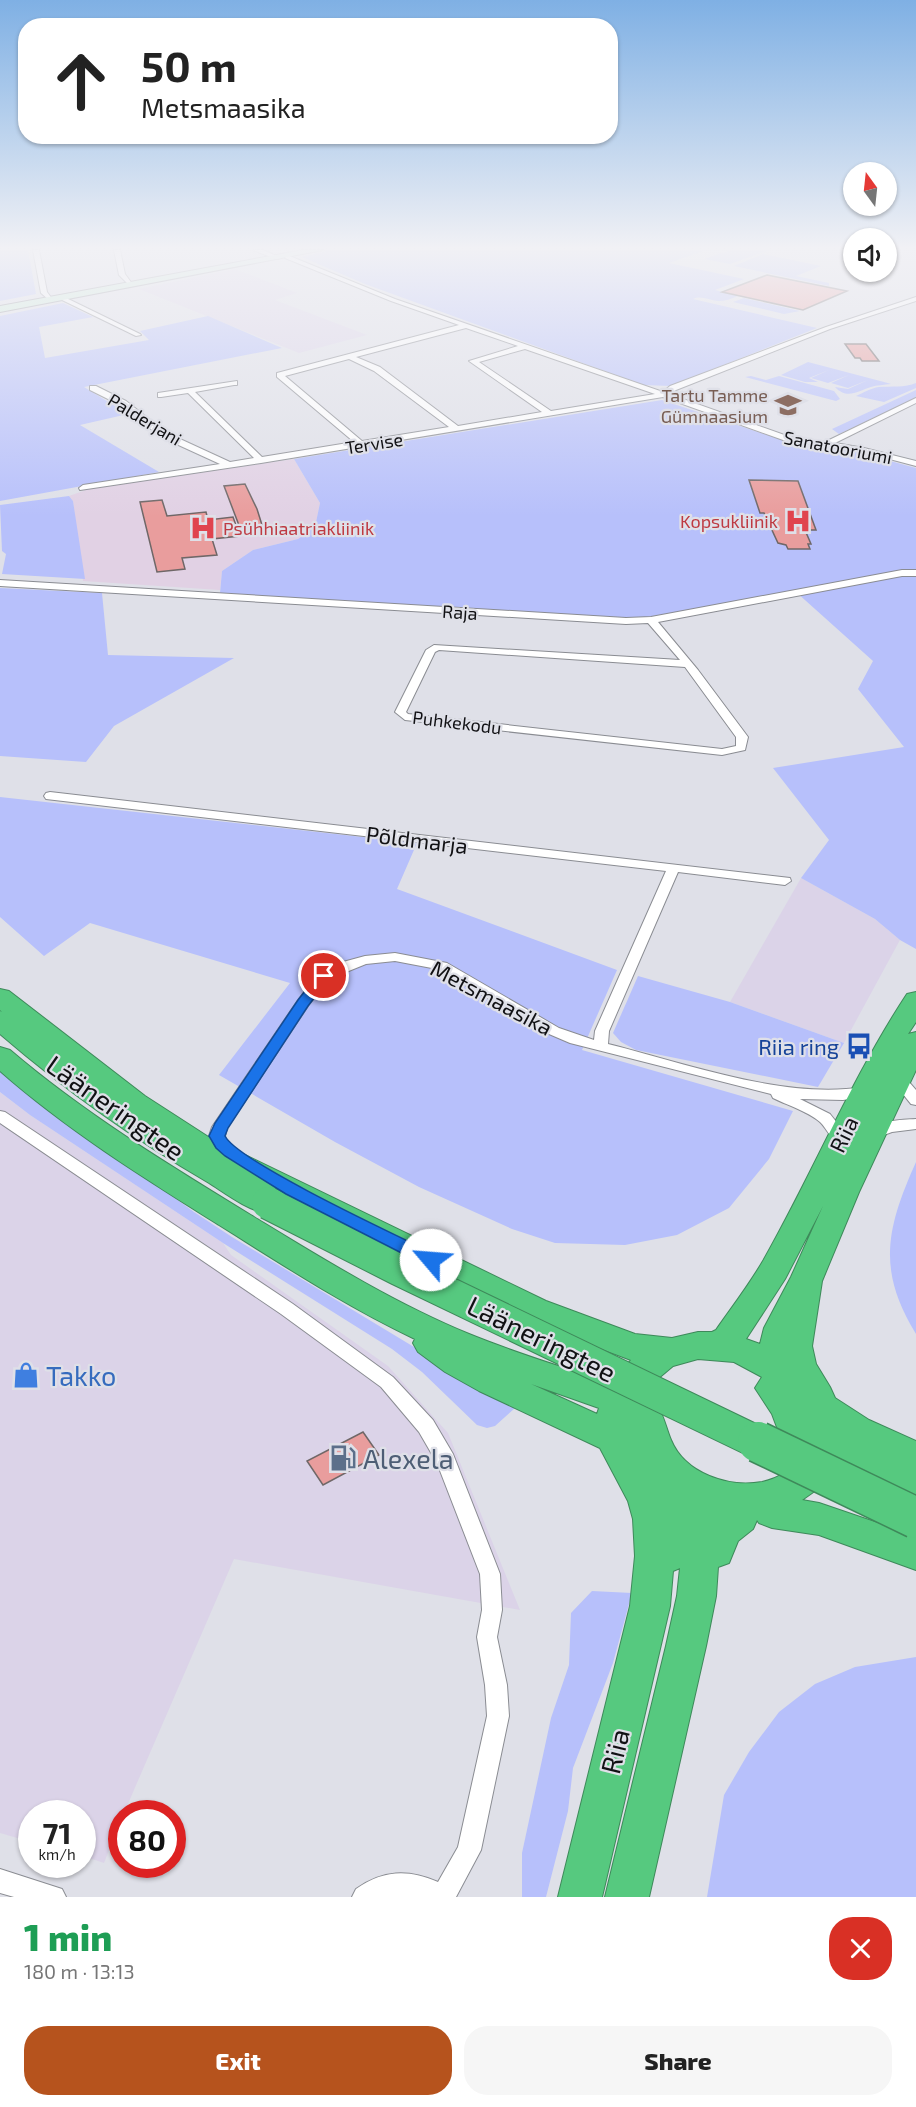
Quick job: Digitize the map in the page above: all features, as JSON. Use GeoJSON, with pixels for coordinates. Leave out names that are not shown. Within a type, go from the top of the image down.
{"type":"FeatureCollection","features":[{"type":"Feature","properties":{"kind":"highway"},"geometry":{"type":"LineString","coordinates":[[0,998],[135,1102],[280,1196],[534,1310],[633,1347],[670,1351],[697,1346],[764,1361],[786,1379],[825,1441],[916,1492]]}},
{"type":"Feature","properties":{"kind":"highway","name":"Riia"},"geometry":{"type":"LineString","coordinates":[[825,1441],[796,1356],[796,1339],[806,1281],[856,1137],[863,1092],[884,1051],[916,1000]]}},
{"type":"Feature","properties":{"kind":"highway","name":"Lääneringtee"},"geometry":{"type":"LineString","coordinates":[[0,1020],[63,1073],[201,1167],[280,1196],[398,1269],[916,1518]]}},
{"type":"Feature","properties":{"kind":"highway","name":"Riia"},"geometry":{"type":"LineString","coordinates":[[726,1353],[747,1341],[761,1310],[774,1270],[856,1137],[897,1078],[916,1041]]}},
{"type":"Feature","properties":{"kind":"highway"},"geometry":{"type":"LineString","coordinates":[[0,1056],[74,1116],[126,1151],[260,1237],[387,1311],[457,1362],[491,1381],[623,1420],[649,1421],[655,1444],[666,1462],[681,1477],[737,1510],[815,1495],[824,1485],[825,1441]]}},
{"type":"Feature","properties":{"kind":"highway","name":"Riia"},"geometry":{"type":"LineString","coordinates":[[786,1379],[778,1358],[778,1337],[792,1304],[806,1281]]}},
{"type":"Feature","properties":{"kind":"highway"},"geometry":{"type":"LineString","coordinates":[[670,1351],[655,1359],[641,1372],[623,1420],[642,1460],[659,1482],[682,1500],[737,1510],[819,1519],[916,1553]]}},
{"type":"Feature","properties":{"kind":"highway"},"geometry":{"type":"LineString","coordinates":[[623,1420],[668,1371],[683,1364],[726,1353]]}},
{"type":"Feature","properties":{"kind":"highway"},"geometry":{"type":"LineString","coordinates":[[726,1353],[733,1364],[755,1375],[772,1389],[787,1408],[800,1443],[825,1441],[856,1430],[916,1457]]}},
{"type":"Feature","properties":{"kind":"highway","name":"Riia"},"geometry":{"type":"LineString","coordinates":[[580,1897],[650,1606],[653,1576],[653,1526],[623,1420]]}},
{"type":"Feature","properties":{"kind":"highway"},"geometry":{"type":"LineString","coordinates":[[825,1441],[916,1474]]}},
{"type":"Feature","properties":{"kind":"highway"},"geometry":{"type":"LineString","coordinates":[[737,1510],[744,1500],[788,1490],[808,1475],[825,1441]]}},
{"type":"Feature","properties":{"kind":"highway","name":"Riia"},"geometry":{"type":"LineString","coordinates":[[650,1606],[664,1576],[671,1544],[670,1518],[659,1482]]}},
{"type":"Feature","properties":{"kind":"highway","name":"Riia"},"geometry":{"type":"LineString","coordinates":[[627,1897],[695,1607],[711,1569],[723,1531],[737,1510]]}},
{"type":"Feature","properties":{"kind":"street"},"geometry":{"type":"LineString","coordinates":[[362,444],[280,375],[419,339]]}},
{"type":"Feature","properties":{"kind":"street","name":"Sanatooriumi"},"geometry":{"type":"LineString","coordinates":[[499,339],[789,439],[864,450],[916,464]]}},
{"type":"Feature","properties":{"kind":"street"},"geometry":{"type":"LineString","coordinates":[[664,395],[673,388],[801,339]]}},
{"type":"Feature","properties":{"kind":"street"},"geometry":{"type":"LineString","coordinates":[[524,348],[473,361],[550,414]]}},
{"type":"Feature","properties":{"kind":"street"},"geometry":{"type":"LineString","coordinates":[[351,357],[377,369],[457,429]]}},
{"type":"Feature","properties":{"kind":"street"},"geometry":{"type":"LineString","coordinates":[[161,394],[234,383]]}},
{"type":"Feature","properties":{"kind":"street","name":"Palderjani"},"geometry":{"type":"LineString","coordinates":[[93,388],[123,403],[164,435],[230,465]]}},
{"type":"Feature","properties":{"kind":"street"},"geometry":{"type":"LineString","coordinates":[[189,390],[261,461]]}},
{"type":"Feature","properties":{"kind":"street","name":"Tervise"},"geometry":{"type":"LineString","coordinates":[[83,488],[664,395]]}},
{"type":"Feature","properties":{"kind":"street"},"geometry":{"type":"LineString","coordinates":[[827,444],[916,400]]}},
{"type":"Feature","properties":{"kind":"street","name":"Raja"},"geometry":{"type":"LineString","coordinates":[[0,583],[605,621],[651,620],[902,573],[916,573]]}},
{"type":"Feature","properties":{"kind":"street","name":"Puhkekodu"},"geometry":{"type":"LineString","coordinates":[[651,620],[688,664],[736,728],[742,737],[741,748],[722,752],[405,717],[400,712],[431,650],[438,647],[688,664]]}},
{"type":"Feature","properties":{"kind":"street","name":"Põldmarja"},"geometry":{"type":"LineString","coordinates":[[50,796],[785,881]]}},
{"type":"Feature","properties":{"kind":"street"},"geometry":{"type":"LineString","coordinates":[[601,1047],[602,1031],[674,868]]}},
{"type":"Feature","properties":{"kind":"street","name":"Metsmaasika"},"geometry":{"type":"LineString","coordinates":[[280,1196],[221,1144],[217,1136],[220,1127],[303,1003],[324,976],[348,964],[365,960],[395,957],[426,962],[455,972],[554,1030],[575,1040],[601,1047],[762,1087],[820,1095],[842,1096],[863,1092]]}},
{"type":"Feature","properties":{"kind":"street"},"geometry":{"type":"LineString","coordinates":[[897,1078],[916,1100]]}},
{"type":"Feature","properties":{"kind":"street","name":"Metsmaasika"},"geometry":{"type":"LineString","coordinates":[[762,1087],[813,1111],[856,1137]]}},
{"type":"Feature","properties":{"kind":"street"},"geometry":{"type":"LineString","coordinates":[[0,1116],[287,1309],[387,1382],[426,1426],[446,1460],[490,1574],[492,1610],[487,1637],[496,1685],[498,1716],[469,1850],[454,1881],[442,1897],[424,1886],[405,1882],[385,1886],[364,1897]]}},
{"type":"Feature","properties":{"kind":"street"},"geometry":{"type":"LineString","coordinates":[[856,1137],[889,1127],[916,1124]]}},
{"type":"Feature","properties":{"kind":"street"},"geometry":{"type":"LineString","coordinates":[[568,1897],[592,1842]]}},
{"type":"Feature","properties":{"kind":"street"},"geometry":{"type":"LineString","coordinates":[[0,1881],[54,1897]]}},
{"type":"Feature","properties":{"kind":"shaded area"},"geometry":{"type":"Polygon","coordinates":[[[0,339],[41,339],[45,358],[149,340],[148,339],[260,339],[282,348],[84,387],[128,414],[80,425],[159,472],[0,501],[0,339]]]}},
{"type":"Feature","properties":{"kind":"shaded area"},"geometry":{"type":"Polygon","coordinates":[[[263,339],[354,339],[299,353],[263,339]]]}},
{"type":"Feature","properties":{"kind":"shaded area"},"geometry":{"type":"Polygon","coordinates":[[[515,339],[791,339],[671,386],[643,385],[515,339]]]}},
{"type":"Feature","properties":{"kind":"shaded area"},"geometry":{"type":"Polygon","coordinates":[[[808,362],[891,384],[873,386],[848,394],[835,387],[848,389],[868,380],[848,388],[831,383],[849,375],[828,383],[811,378],[829,370],[809,378],[818,382],[805,382],[781,375],[808,362]]]}},
{"type":"Feature","properties":{"kind":"shaded area"},"geometry":{"type":"Polygon","coordinates":[[[751,376],[766,380],[779,376],[834,391],[840,399],[836,401],[745,377],[751,376]]]}},
{"type":"Feature","properties":{"kind":"shaded area"},"geometry":{"type":"Polygon","coordinates":[[[916,383],[916,388],[884,402],[856,396],[870,389],[916,383]]]}},
{"type":"Feature","properties":{"kind":"shaded area"},"geometry":{"type":"Polygon","coordinates":[[[916,390],[916,398],[839,434],[832,429],[916,390]]]}},
{"type":"Feature","properties":{"kind":"shaded area"},"geometry":{"type":"Polygon","coordinates":[[[662,400],[797,445],[857,452],[916,468],[916,949],[900,940],[875,919],[801,878],[829,840],[773,768],[904,747],[858,689],[873,661],[796,592],[641,618],[484,611],[220,593],[222,571],[253,550],[298,539],[315,527],[320,503],[294,459],[662,400]]]}},
{"type":"Feature","properties":{"kind":"shaded area"},"geometry":{"type":"Polygon","coordinates":[[[294,459],[320,503],[315,527],[298,539],[253,550],[222,571],[220,590],[83,581],[73,501],[69,496],[89,489],[294,459]]]}},
{"type":"Feature","properties":{"kind":"shaded area"},"geometry":{"type":"Polygon","coordinates":[[[69,496],[73,501],[85,579],[2,574],[6,554],[2,551],[0,505],[69,496]]]}},
{"type":"Feature","properties":{"kind":"shaded area"},"geometry":{"type":"Polygon","coordinates":[[[0,588],[102,593],[108,655],[234,658],[114,726],[86,762],[0,756],[0,588]]]}},
{"type":"Feature","properties":{"kind":"shaded area"},"geometry":{"type":"Polygon","coordinates":[[[0,797],[417,843],[397,889],[617,970],[582,1050],[793,1111],[769,1159],[729,1208],[677,1235],[625,1245],[555,1243],[512,1229],[419,1187],[219,1075],[290,983],[90,923],[44,956],[0,917],[0,797]]]}},
{"type":"Feature","properties":{"kind":"shaded area"},"geometry":{"type":"Polygon","coordinates":[[[801,878],[875,919],[900,940],[844,1043],[730,1002],[801,878]]]}},
{"type":"Feature","properties":{"kind":"shaded area"},"geometry":{"type":"Polygon","coordinates":[[[638,976],[730,1002],[844,1043],[818,1087],[636,1050],[621,1042],[613,1033],[638,976]]]}},
{"type":"Feature","properties":{"kind":"shaded area"},"geometry":{"type":"Polygon","coordinates":[[[0,1068],[194,1212],[515,1408],[495,1426],[487,1428],[477,1425],[422,1372],[392,1349],[223,1243],[30,1115],[0,1092],[0,1068]]]}},
{"type":"Feature","properties":{"kind":"shaded area"},"geometry":{"type":"Polygon","coordinates":[[[0,1092],[30,1115],[223,1243],[231,1255],[388,1366],[448,1433],[520,1610],[234,1559],[130,1800],[108,1800],[108,1853],[104,1863],[96,1860],[96,1800],[18,1800],[18,1838],[0,1833],[0,1092]]]}},
{"type":"Feature","properties":{"kind":"shaded area"},"geometry":{"type":"Polygon","coordinates":[[[916,1162],[916,1334],[903,1311],[895,1289],[890,1248],[898,1207],[916,1162]]]}},
{"type":"Feature","properties":{"kind":"shaded area"},"geometry":{"type":"Polygon","coordinates":[[[592,1591],[632,1593],[613,1663],[573,1768],[568,1811],[546,1897],[522,1897],[522,1853],[551,1718],[569,1665],[571,1613],[592,1591]]]}},
{"type":"Feature","properties":{"kind":"shaded area"},"geometry":{"type":"Polygon","coordinates":[[[916,1657],[916,1897],[707,1897],[724,1795],[749,1752],[779,1712],[815,1684],[855,1667],[916,1657]]]}},
{"type":"Feature","properties":{"kind":"building"},"geometry":{"type":"Polygon","coordinates":[[[845,344],[866,344],[879,361],[862,361],[860,358],[855,358],[845,344]]]}},
{"type":"Feature","properties":{"kind":"building","name":"Kopsukliinik"},"geometry":{"type":"Polygon","coordinates":[[[749,480],[798,481],[816,530],[805,530],[811,544],[808,544],[810,549],[788,549],[786,545],[778,543],[764,513],[760,513],[749,480]]]}},
{"type":"Feature","properties":{"kind":"building"},"geometry":{"type":"Polygon","coordinates":[[[245,484],[262,525],[240,528],[224,486],[245,484]]]}},
{"type":"Feature","properties":{"kind":"building","name":"Psühhiaatriakliinik"},"geometry":{"type":"Polygon","coordinates":[[[162,500],[167,516],[206,512],[208,520],[233,517],[240,536],[212,539],[217,555],[182,558],[185,569],[157,572],[140,502],[162,500]]]}},
{"type":"Feature","properties":{"kind":"building","name":"Alexela"},"geometry":{"type":"Polygon","coordinates":[[[363,1432],[379,1455],[323,1485],[307,1461],[363,1432]]]}},
{"type":"Feature","properties":{"kind":"place","name":"Tartu Tamme Gümnaasium"},"geometry":{"type":"Point","coordinates":[788,405]}},
{"type":"Feature","properties":{"kind":"place","name":"Kopsukliinik"},"geometry":{"type":"Point","coordinates":[798,521]}},
{"type":"Feature","properties":{"kind":"place","name":"Psühhiaatriakliinik"},"geometry":{"type":"Point","coordinates":[203,528]}},
{"type":"Feature","properties":{"kind":"place","name":"Riia ring"},"geometry":{"type":"Point","coordinates":[859,1046]}},
{"type":"Feature","properties":{"kind":"place","name":"Takko"},"geometry":{"type":"Point","coordinates":[26,1375]}},
{"type":"Feature","properties":{"kind":"place","name":"Alexela"},"geometry":{"type":"Point","coordinates":[343,1458]}},
{"type":"Feature","properties":{"kind":"route"},"geometry":{"type":"LineString","coordinates":[[324,976],[303,1003],[220,1127],[217,1136],[221,1144],[231,1152],[254,1164],[292,1190],[431,1260]]}}]}
